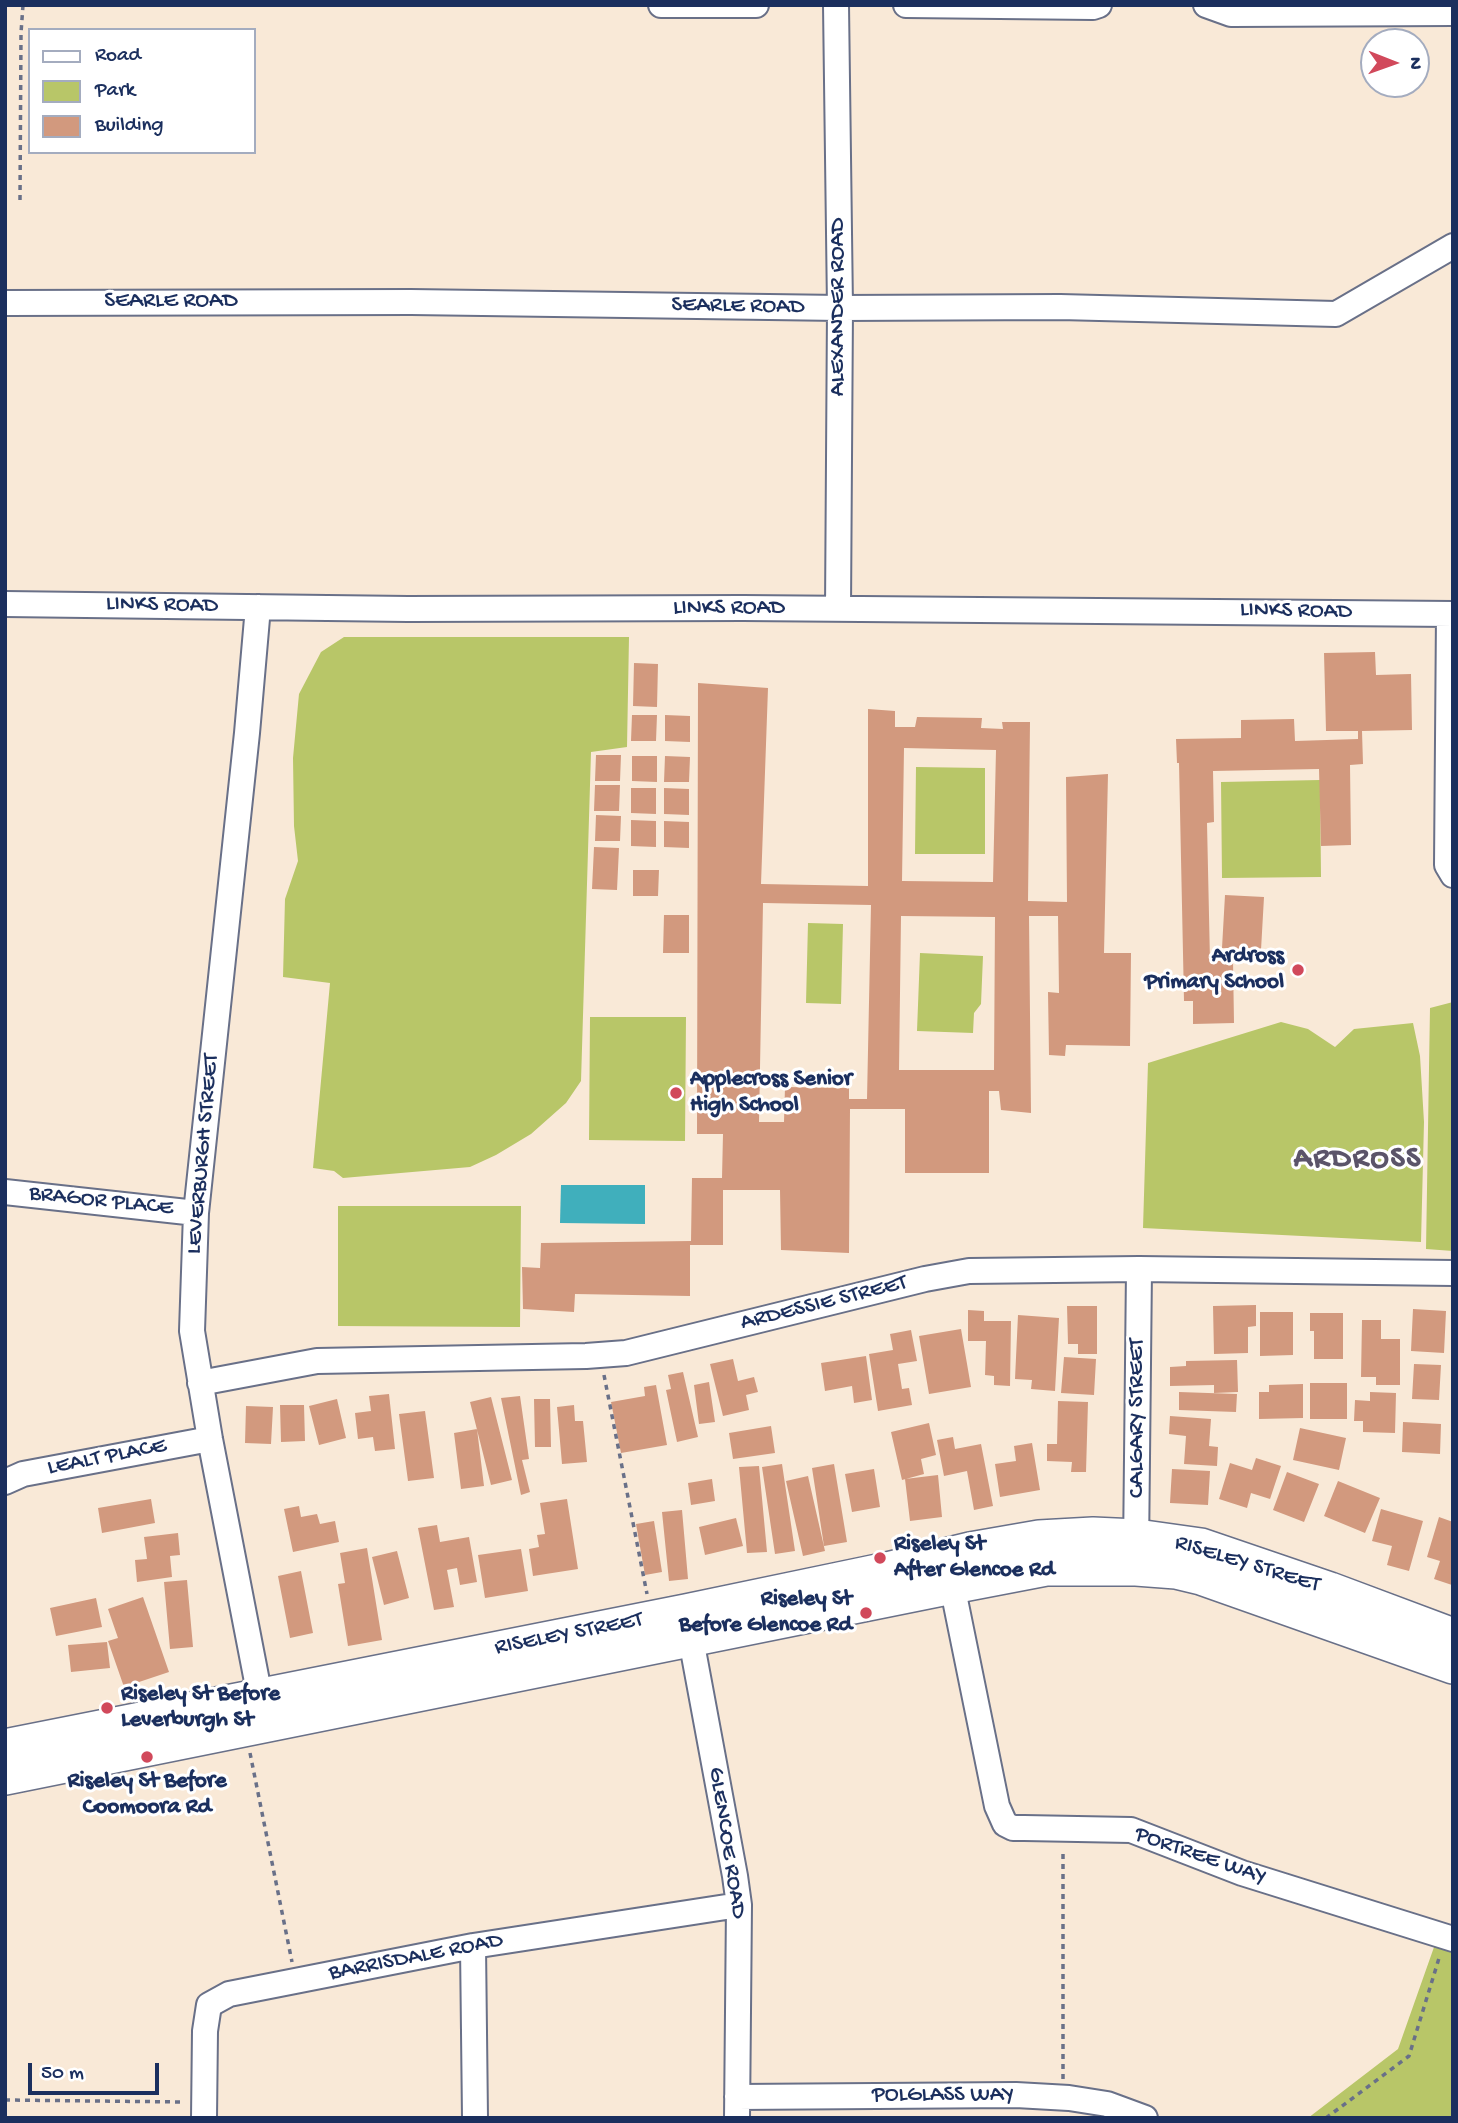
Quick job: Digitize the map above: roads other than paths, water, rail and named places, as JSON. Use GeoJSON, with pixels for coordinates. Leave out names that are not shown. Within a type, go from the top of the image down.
{"type":"FeatureCollection","features":[{"type":"Feature","properties":{"kind":"highway","name":"RISELEY STREET"},"geometry":{"type":"LineString","coordinates":[[5,1777],[951,1570],[1046,1568],[1136,1552],[1201,1546],[1453,1636]]}},
{"type":"Feature","properties":{"kind":"highway","name":"RISELEY STREET"},"geometry":{"type":"LineString","coordinates":[[1136,1552],[1176,1571],[1201,1577],[1453,1666]]}},
{"type":"Feature","properties":{"kind":"highway","name":"RISELEY STREET"},"geometry":{"type":"LineString","coordinates":[[5,1747],[260,1697],[688,1626]]}},
{"type":"Feature","properties":{"kind":"street"},"geometry":{"type":"LineString","coordinates":[[661,5],[756,5]]}},
{"type":"Feature","properties":{"kind":"street","name":"ALEXANDER ROAD"},"geometry":{"type":"LineString","coordinates":[[836,5],[840,308],[838,609]]}},
{"type":"Feature","properties":{"kind":"street"},"geometry":{"type":"LineString","coordinates":[[906,5],[1099,5]]}},
{"type":"Feature","properties":{"kind":"street"},"geometry":{"type":"LineString","coordinates":[[1206,5],[1231,13],[1453,13]]}},
{"type":"Feature","properties":{"kind":"street","name":"SEARLE ROAD"},"geometry":{"type":"LineString","coordinates":[[5,303],[411,302],[840,308],[1060,307],[1336,314],[1453,246]]}},
{"type":"Feature","properties":{"kind":"street","name":"LINKS ROAD"},"geometry":{"type":"LineString","coordinates":[[5,604],[408,609],[1451,614]]}},
{"type":"Feature","properties":{"kind":"street","name":"LEVERBURGH STREET"},"geometry":{"type":"LineString","coordinates":[[258,607],[196,1213],[192,1331],[260,1697]]}},
{"type":"Feature","properties":{"kind":"street"},"geometry":{"type":"LineString","coordinates":[[1451,614],[1447,865],[1453,875]]}},
{"type":"Feature","properties":{"kind":"street","name":"BRAGOR PLACE"},"geometry":{"type":"LineString","coordinates":[[5,1192],[196,1213]]}},
{"type":"Feature","properties":{"kind":"street","name":"ARDESSIE STREET"},"geometry":{"type":"LineString","coordinates":[[200,1383],[317,1361],[604,1356],[626,1353],[947,1274],[1002,1270],[1139,1269],[1453,1273]]}},
{"type":"Feature","properties":{"kind":"street","name":"CALGARY STREET"},"geometry":{"type":"LineString","coordinates":[[1136,1552],[1139,1269]]}},
{"type":"Feature","properties":{"kind":"street","name":"LEALT PLACE"},"geometry":{"type":"LineString","coordinates":[[5,1482],[23,1474],[210,1439]]}},
{"type":"Feature","properties":{"kind":"street","name":"PORTREE WAY"},"geometry":{"type":"LineString","coordinates":[[951,1570],[1000,1815],[1005,1824],[1013,1828],[1130,1830],[1242,1873],[1449,1937]]}},
{"type":"Feature","properties":{"kind":"street","name":"GLENCOE ROAD"},"geometry":{"type":"LineString","coordinates":[[688,1626],[736,1876],[739,1905],[737,2107]]}},
{"type":"Feature","properties":{"kind":"street","name":"BARRISDALE ROAD"},"geometry":{"type":"LineString","coordinates":[[204,2110],[205,2031],[209,2005],[229,1994],[473,1945],[739,1905]]}},
{"type":"Feature","properties":{"kind":"street"},"geometry":{"type":"LineString","coordinates":[[473,1945],[475,2118]]}},
{"type":"Feature","properties":{"kind":"street","name":"POLGLASS WAY"},"geometry":{"type":"LineString","coordinates":[[737,2107],[1016,2095],[1107,2104],[1145,2118]]}},
{"type":"Feature","properties":{"kind":"water"},"geometry":{"type":"Polygon","coordinates":[[[561,1185],[645,1185],[645,1224],[560,1223],[561,1185]]]}},
{"type":"Feature","properties":{"kind":"place","name":"Ardross Primary School"},"geometry":{"type":"Point","coordinates":[1298,970]}},
{"type":"Feature","properties":{"kind":"place","name":"Applecross Senior High School"},"geometry":{"type":"Point","coordinates":[676,1093]}},
{"type":"Feature","properties":{"kind":"place","name":"Riseley St After Glencoe Rd"},"geometry":{"type":"Point","coordinates":[880,1558]}},
{"type":"Feature","properties":{"kind":"place","name":"Riseley St Before Glencoe Rd"},"geometry":{"type":"Point","coordinates":[866,1613]}},
{"type":"Feature","properties":{"kind":"place","name":"Riseley St Before Leverburgh St"},"geometry":{"type":"Point","coordinates":[107,1708]}},
{"type":"Feature","properties":{"kind":"place","name":"Riseley St Before Coomoora Rd"},"geometry":{"type":"Point","coordinates":[147,1757]}},
{"type":"Feature","properties":{"kind":"district","name":"ARDROSS"},"geometry":{"type":"Point","coordinates":[1358,1161]}}]}
